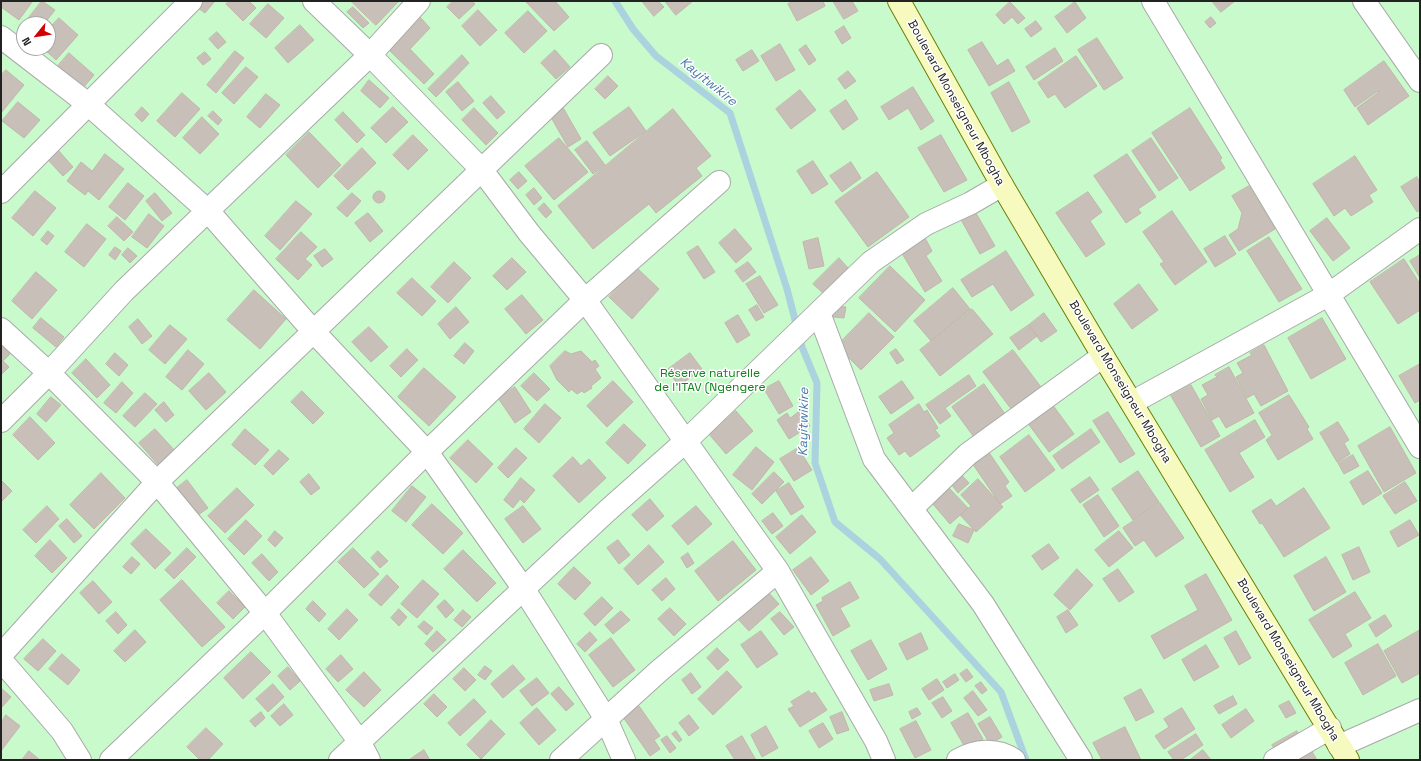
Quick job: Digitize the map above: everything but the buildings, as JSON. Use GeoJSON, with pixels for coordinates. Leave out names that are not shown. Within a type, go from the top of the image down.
{"type":"FeatureCollection","features":[{"type":"Feature","properties":{"kind":"street"},"geometry":{"type":"LineString","coordinates":[[1,192],[191,1]]}},
{"type":"Feature","properties":{"kind":"street"},"geometry":{"type":"LineString","coordinates":[[314,1],[370,55],[481,169],[529,233],[585,300],[778,571],[876,741],[884,760]]}},
{"type":"Feature","properties":{"kind":"street"},"geometry":{"type":"LineString","coordinates":[[1,421],[49,373],[124,291],[370,55],[419,1]]}},
{"type":"Feature","properties":{"kind":"street","name":"Boulevard Monseigneur Mbogha"},"geometry":{"type":"LineString","coordinates":[[899,1],[1002,185],[1103,356],[1133,402],[1339,745]]}},
{"type":"Feature","properties":{"kind":"street"},"geometry":{"type":"LineString","coordinates":[[1153,1],[1420,447]]}},
{"type":"Feature","properties":{"kind":"street"},"geometry":{"type":"LineString","coordinates":[[1364,1],[1420,81]]}},
{"type":"Feature","properties":{"kind":"street"},"geometry":{"type":"LineString","coordinates":[[1,37],[88,104],[208,211],[314,332],[427,452],[523,588],[606,719],[624,760]]}},
{"type":"Feature","properties":{"kind":"street"},"geometry":{"type":"LineString","coordinates":[[1,655],[157,482],[601,55]]}},
{"type":"Feature","properties":{"kind":"street"},"geometry":{"type":"LineString","coordinates":[[111,760],[266,613],[427,452],[585,300],[719,182]]}},
{"type":"Feature","properties":{"kind":"street"},"geometry":{"type":"LineString","coordinates":[[340,760],[606,511],[686,440],[762,369],[871,262],[926,224],[971,203],[1002,185]]}},
{"type":"Feature","properties":{"kind":"street"},"geometry":{"type":"LineString","coordinates":[[1133,402],[1328,295],[1420,229]]}},
{"type":"Feature","properties":{"kind":"street"},"geometry":{"type":"LineString","coordinates":[[815,316],[874,459],[983,604],[1081,760]]}},
{"type":"Feature","properties":{"kind":"street"},"geometry":{"type":"LineString","coordinates":[[1,329],[49,373],[157,482],[266,613],[359,741],[369,760]]}},
{"type":"Feature","properties":{"kind":"street"},"geometry":{"type":"LineString","coordinates":[[912,508],[968,454],[1103,356]]}},
{"type":"Feature","properties":{"kind":"street"},"geometry":{"type":"LineString","coordinates":[[561,760],[606,719],[778,571]]}},
{"type":"Feature","properties":{"kind":"street"},"geometry":{"type":"LineString","coordinates":[[1,660],[62,731],[80,760]]}},
{"type":"Feature","properties":{"kind":"street"},"geometry":{"type":"LineString","coordinates":[[1275,760],[1339,745],[1420,710]]}},
{"type":"Feature","properties":{"kind":"street"},"geometry":{"type":"LineString","coordinates":[[958,760],[983,751],[1010,757]]}},
{"type":"Feature","properties":{"kind":"green space","name":"Réserve naturelle de l'ITAV (Ngengere"},"geometry":{"type":"Polygon","coordinates":[[[1,1],[1420,1],[1420,760],[1,760],[1,1]]]}},
{"type":"Feature","properties":{"kind":"waterway","name":"Kayitwikire"},"geometry":{"type":"LineString","coordinates":[[615,1],[633,29],[656,56],[730,113],[787,289],[802,347],[817,383],[815,463],[835,522],[880,559],[1001,692],[1026,760]]}}]}
